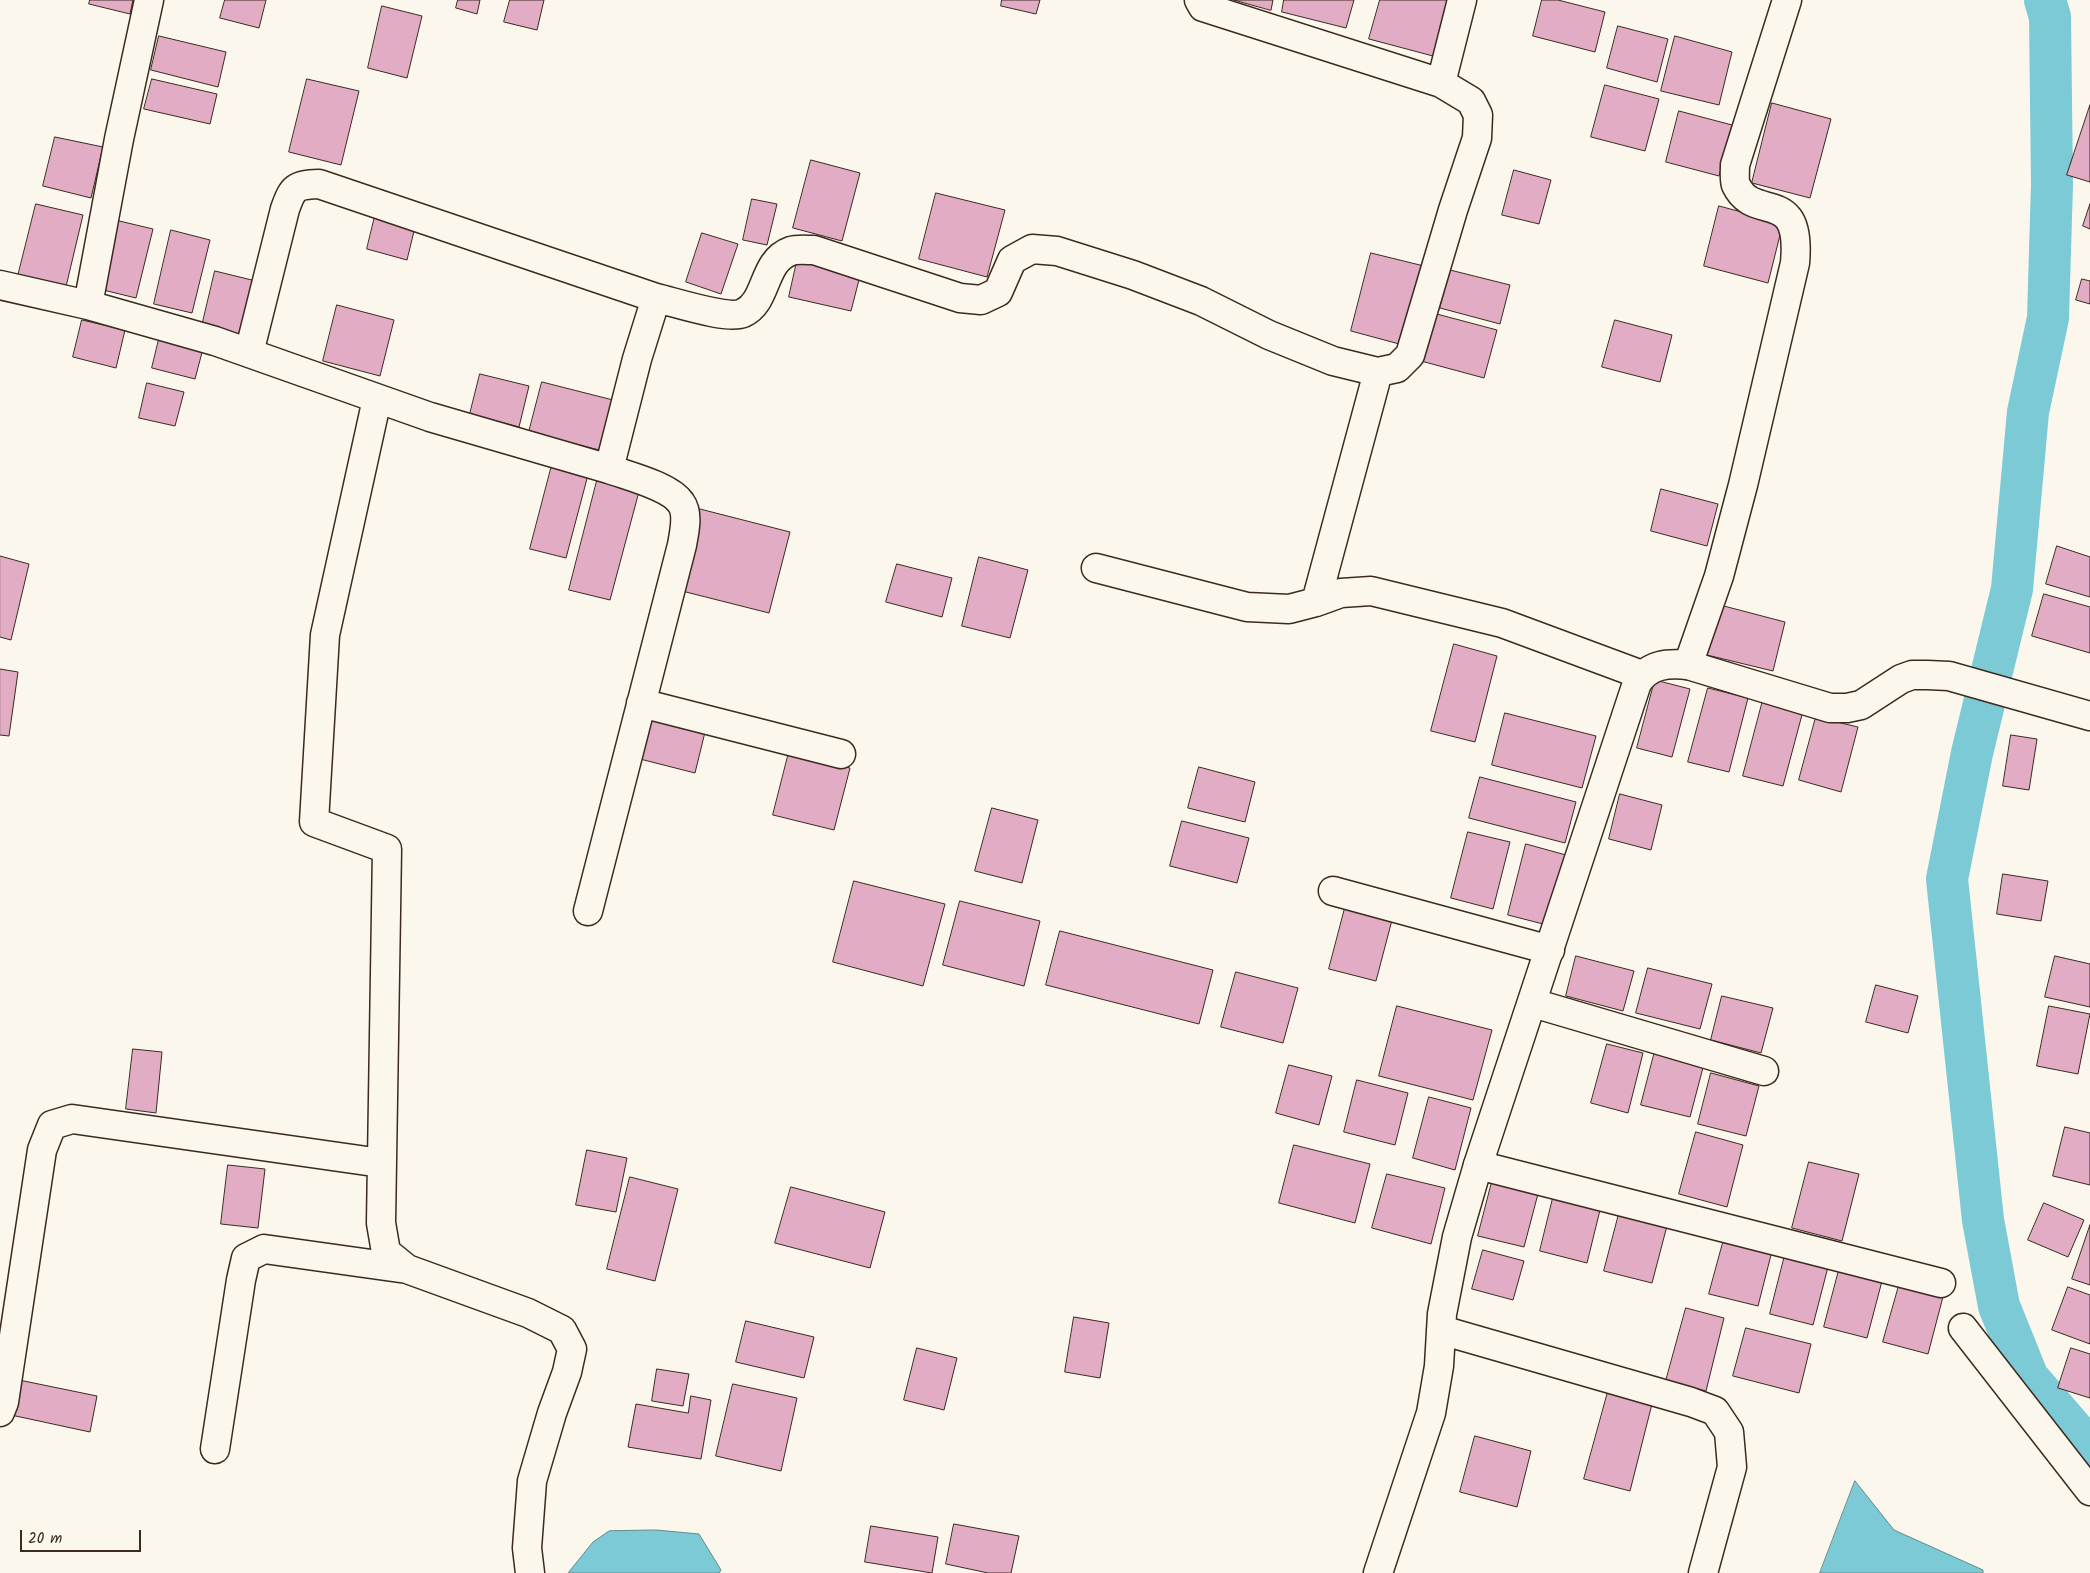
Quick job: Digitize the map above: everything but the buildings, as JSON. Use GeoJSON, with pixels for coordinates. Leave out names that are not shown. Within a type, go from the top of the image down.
{"type":"FeatureCollection","features":[{"type":"Feature","properties":{"kind":"street"},"geometry":{"type":"LineString","coordinates":[[88,305],[119,139],[149,0]]}},
{"type":"Feature","properties":{"kind":"street"},"geometry":{"type":"LineString","coordinates":[[249,354],[285,209],[291,192],[303,184],[319,184],[656,298],[723,315],[742,314],[754,305],[775,262],[791,251],[814,250],[960,298],[981,300],[998,292],[1012,260],[1032,249],[1057,251],[1133,275],[1201,301],[1269,335],[1333,361],[1378,372],[1397,368],[1410,355],[1452,210],[1477,138],[1478,115],[1471,101],[1441,83],[1203,7],[1199,0]]}},
{"type":"Feature","properties":{"kind":"street"},"geometry":{"type":"LineString","coordinates":[[1441,83],[1462,0]]}},
{"type":"Feature","properties":{"kind":"street"},"geometry":{"type":"LineString","coordinates":[[1688,665],[1719,576],[1744,485],[1795,263],[1797,241],[1794,226],[1784,212],[1746,198],[1735,184],[1735,166],[1787,0]]}},
{"type":"Feature","properties":{"kind":"street"},"geometry":{"type":"LineString","coordinates":[[0,285],[88,305],[215,341],[430,417],[609,468],[669,492],[682,504],[685,522],[682,545],[588,911]]}},
{"type":"Feature","properties":{"kind":"street"},"geometry":{"type":"LineString","coordinates":[[609,468],[637,359],[656,298]]}},
{"type":"Feature","properties":{"kind":"street"},"geometry":{"type":"LineString","coordinates":[[1316,602],[1378,372]]}},
{"type":"Feature","properties":{"kind":"street"},"geometry":{"type":"LineString","coordinates":[[377,399],[325,635],[314,822],[388,849],[381,1223],[386,1252],[407,1269]]}},
{"type":"Feature","properties":{"kind":"street"},"geometry":{"type":"LineString","coordinates":[[1096,568],[1247,607],[1289,609],[1341,593],[1371,591],[1502,623],[1642,675]]}},
{"type":"Feature","properties":{"kind":"street"},"geometry":{"type":"LineString","coordinates":[[1378,1573],[1431,1413],[1440,1366],[1442,1314],[1457,1236],[1478,1165],[1637,683],[1642,675],[1653,667],[1671,663],[1688,665],[1830,708],[1861,705],[1901,679],[1912,675],[1949,676],[2090,716]]}},
{"type":"Feature","properties":{"kind":"street"},"geometry":{"type":"LineString","coordinates":[[641,703],[841,754]]}},
{"type":"Feature","properties":{"kind":"street"},"geometry":{"type":"LineString","coordinates":[[1333,891],[1550,950]]}},
{"type":"Feature","properties":{"kind":"street"},"geometry":{"type":"LineString","coordinates":[[1533,1003],[1764,1071]]}},
{"type":"Feature","properties":{"kind":"street"},"geometry":{"type":"LineString","coordinates":[[0,1412],[4,1402],[42,1150],[52,1126],[72,1120],[381,1163]]}},
{"type":"Feature","properties":{"kind":"street"},"geometry":{"type":"LineString","coordinates":[[1478,1165],[1941,1283]]}},
{"type":"Feature","properties":{"kind":"street"},"geometry":{"type":"LineString","coordinates":[[215,1449],[246,1258],[264,1249],[407,1269],[528,1313],[562,1330],[572,1349],[567,1372],[552,1413],[532,1481],[527,1548],[530,1573]]}},
{"type":"Feature","properties":{"kind":"street"},"geometry":{"type":"LineString","coordinates":[[1963,1328],[2090,1491]]}},
{"type":"Feature","properties":{"kind":"street"},"geometry":{"type":"LineString","coordinates":[[1441,1330],[1691,1402],[1715,1411],[1729,1432],[1732,1467],[1703,1573]]}},
{"type":"Feature","properties":{"kind":"water"},"geometry":{"type":"Polygon","coordinates":[[[1855,1481],[1894,1530],[1983,1570],[1983,1573],[1820,1573],[1855,1481]]]}},
{"type":"Feature","properties":{"kind":"water"},"geometry":{"type":"Polygon","coordinates":[[[656,1530],[699,1534],[721,1570],[719,1573],[568,1573],[593,1542],[609,1531],[656,1530]]]}},
{"type":"Feature","properties":{"kind":"waterway"},"geometry":{"type":"LineString","coordinates":[[2045,0],[2050,17],[2052,184],[2048,318],[2028,412],[2012,589],[1972,753],[1947,879],[1983,1220],[1999,1306],[2028,1378],[2090,1450]]}}]}
